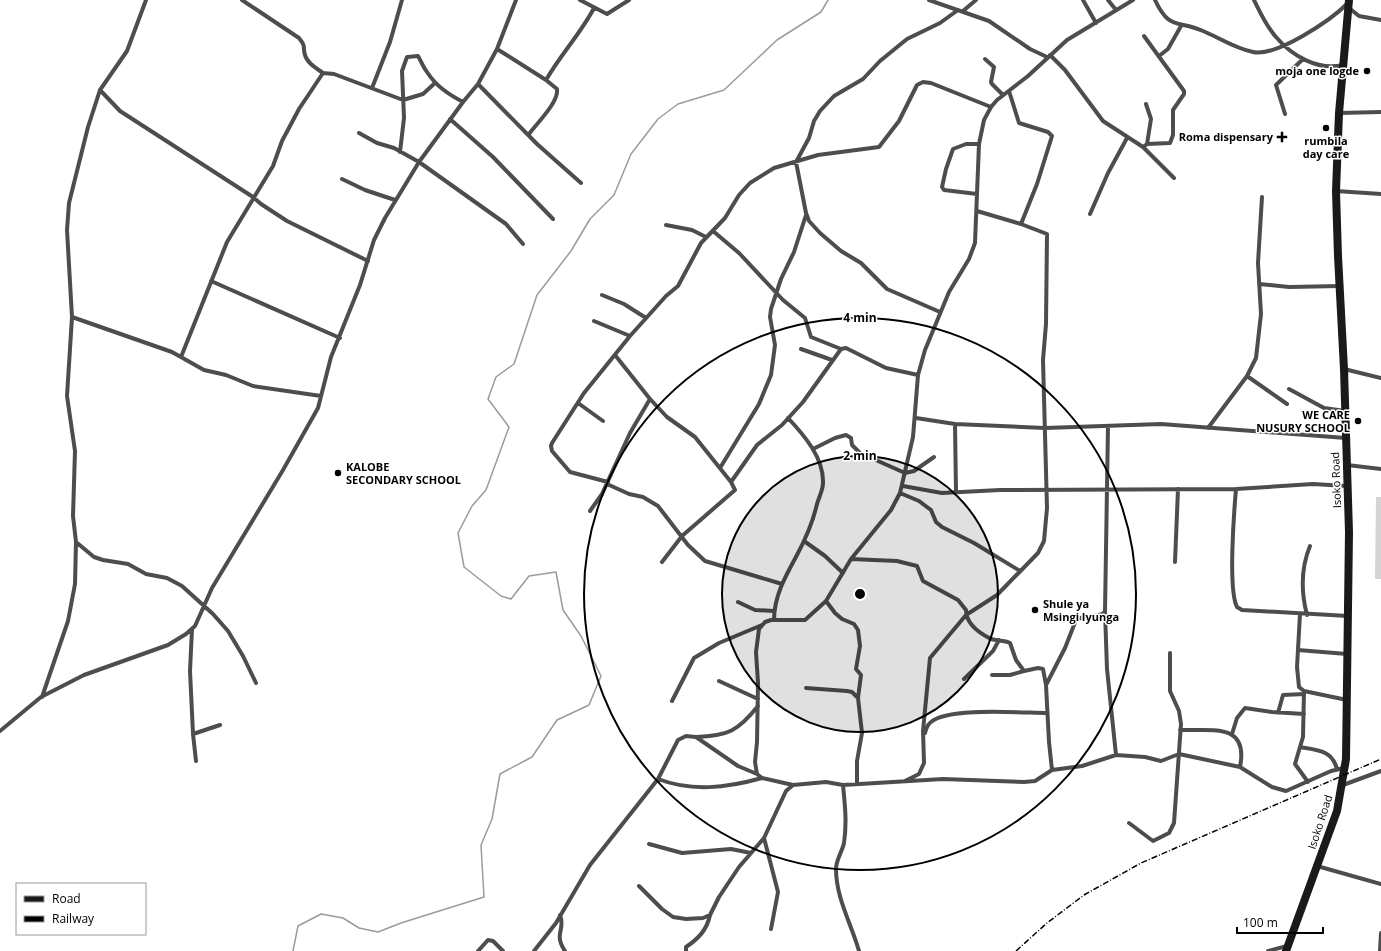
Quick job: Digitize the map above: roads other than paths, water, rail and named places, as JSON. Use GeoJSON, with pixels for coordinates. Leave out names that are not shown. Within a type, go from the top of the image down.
{"type":"FeatureCollection","features":[{"type":"Feature","properties":{"kind":"street"},"geometry":{"type":"LineString","coordinates":[[42,697],[68,621],[74,595],[76,542],[73,516],[75,451],[67,396],[72,317],[67,230],[69,203],[88,127],[100,90],[127,51],[146,0]]}},
{"type":"Feature","properties":{"kind":"street"},"geometry":{"type":"LineString","coordinates":[[242,0],[299,38],[306,47],[304,53],[309,62],[323,73],[334,74],[403,100],[423,94],[435,82]]}},
{"type":"Feature","properties":{"kind":"street"},"geometry":{"type":"LineString","coordinates":[[372,88],[390,42],[402,0]]}},
{"type":"Feature","properties":{"kind":"street"},"geometry":{"type":"LineString","coordinates":[[196,761],[193,734],[190,660],[192,629],[203,605],[311,420],[321,396],[328,367],[368,261],[374,240],[395,200],[419,162],[450,119],[478,84],[497,49],[516,0]]}},
{"type":"Feature","properties":{"kind":"street"},"geometry":{"type":"LineString","coordinates":[[580,0],[608,14],[629,0]]}},
{"type":"Feature","properties":{"kind":"street"},"geometry":{"type":"LineString","coordinates":[[929,0],[996,24],[1030,48],[1049,56],[1065,70],[1103,121],[1143,147],[1174,178]]}},
{"type":"Feature","properties":{"kind":"street"},"geometry":{"type":"LineString","coordinates":[[963,11],[976,0]]}},
{"type":"Feature","properties":{"kind":"street"},"geometry":{"type":"LineString","coordinates":[[1083,0],[1096,23]]}},
{"type":"Feature","properties":{"kind":"street"},"geometry":{"type":"LineString","coordinates":[[1108,0],[1116,10]]}},
{"type":"Feature","properties":{"kind":"street"},"geometry":{"type":"LineString","coordinates":[[672,701],[694,658],[719,644],[774,620],[805,620],[826,602],[851,559],[891,510],[903,486],[916,418],[918,375],[925,350],[949,292],[973,251],[976,236],[979,144],[984,120],[997,100],[1067,40],[1133,0]]}},
{"type":"Feature","properties":{"kind":"street"},"geometry":{"type":"LineString","coordinates":[[1155,0],[1166,19],[1181,26],[1199,30],[1234,46],[1254,52],[1267,53],[1285,45],[1326,21],[1349,3],[1364,18],[1381,20]]}},
{"type":"Feature","properties":{"kind":"street"},"geometry":{"type":"LineString","coordinates":[[1254,0],[1276,37],[1303,59],[1328,68],[1343,65]]}},
{"type":"Feature","properties":{"kind":"street","name":"Isoko Road"},"geometry":{"type":"LineString","coordinates":[[1287,948],[1337,812],[1343,785],[1341,769],[1347,700],[1350,576],[1344,369],[1336,191],[1339,113],[1349,3]]}},
{"type":"Feature","properties":{"kind":"street"},"geometry":{"type":"LineString","coordinates":[[546,80],[567,48],[584,26],[594,8]]}},
{"type":"Feature","properties":{"kind":"street"},"geometry":{"type":"LineString","coordinates":[[940,312],[884,286],[861,263],[829,242],[809,221],[806,215],[796,162],[809,138],[814,121],[820,111],[834,96],[863,79],[871,68],[907,39],[940,23],[958,10]]}},
{"type":"Feature","properties":{"kind":"street"},"geometry":{"type":"LineString","coordinates":[[1159,56],[1168,49],[1181,26]]}},
{"type":"Feature","properties":{"kind":"street"},"geometry":{"type":"LineString","coordinates":[[1143,147],[1147,144],[1170,143],[1173,135],[1174,110],[1184,94],[1184,91],[1144,36]]}},
{"type":"Feature","properties":{"kind":"street"},"geometry":{"type":"LineString","coordinates":[[497,49],[546,80],[557,89],[557,96],[550,108],[529,134]]}},
{"type":"Feature","properties":{"kind":"street"},"geometry":{"type":"LineString","coordinates":[[400,152],[404,124],[402,71],[407,57],[418,56],[435,82],[448,94],[463,102]]}},
{"type":"Feature","properties":{"kind":"street"},"geometry":{"type":"LineString","coordinates":[[985,59],[994,67],[991,82],[992,84],[1003,95]]}},
{"type":"Feature","properties":{"kind":"street"},"geometry":{"type":"LineString","coordinates":[[1285,114],[1276,85],[1303,59]]}},
{"type":"Feature","properties":{"kind":"street"},"geometry":{"type":"LineString","coordinates":[[182,357],[227,242],[273,166],[282,141],[299,109],[323,73]]}},
{"type":"Feature","properties":{"kind":"street"},"geometry":{"type":"LineString","coordinates":[[782,584],[705,560],[696,553],[663,511],[653,502],[643,496],[629,494],[607,483],[570,472],[551,448],[552,443],[578,403],[630,336],[678,286],[695,253],[706,237],[725,218],[739,195],[750,182],[774,168],[818,155],[879,147],[899,121],[917,85],[923,82],[992,107]]}},
{"type":"Feature","properties":{"kind":"street"},"geometry":{"type":"LineString","coordinates":[[478,84],[581,183]]}},
{"type":"Feature","properties":{"kind":"street"},"geometry":{"type":"LineString","coordinates":[[100,90],[120,111],[253,197],[260,204],[287,221],[368,261]]}},
{"type":"Feature","properties":{"kind":"street"},"geometry":{"type":"LineString","coordinates":[[1009,91],[1019,123],[1048,132],[1052,136],[1037,184],[1021,224]]}},
{"type":"Feature","properties":{"kind":"street"},"geometry":{"type":"LineString","coordinates":[[1146,104],[1151,119],[1147,144]]}},
{"type":"Feature","properties":{"kind":"street"},"geometry":{"type":"LineString","coordinates":[[1339,113],[1381,112]]}},
{"type":"Feature","properties":{"kind":"street"},"geometry":{"type":"LineString","coordinates":[[450,119],[493,157],[553,219]]}},
{"type":"Feature","properties":{"kind":"street"},"geometry":{"type":"LineString","coordinates":[[359,133],[419,162],[506,224],[523,244]]}},
{"type":"Feature","properties":{"kind":"street"},"geometry":{"type":"LineString","coordinates":[[1090,214],[1108,173],[1127,138]]}},
{"type":"Feature","properties":{"kind":"street"},"geometry":{"type":"LineString","coordinates":[[977,194],[944,190],[942,187],[953,149],[966,144],[979,144]]}},
{"type":"Feature","properties":{"kind":"street"},"geometry":{"type":"LineString","coordinates":[[342,179],[365,190],[395,200]]}},
{"type":"Feature","properties":{"kind":"street"},"geometry":{"type":"LineString","coordinates":[[1336,191],[1381,194]]}},
{"type":"Feature","properties":{"kind":"street"},"geometry":{"type":"LineString","coordinates":[[1208,428],[1253,367],[1258,346],[1260,314],[1258,263],[1262,197]]}},
{"type":"Feature","properties":{"kind":"street"},"geometry":{"type":"LineString","coordinates":[[905,781],[919,774],[922,770],[929,662],[966,615],[997,595],[1038,553],[1044,541],[1047,490],[1043,360],[1047,233],[977,211]]}},
{"type":"Feature","properties":{"kind":"street"},"geometry":{"type":"LineString","coordinates":[[720,468],[759,404],[771,374],[775,345],[770,317],[781,279],[794,252],[806,215]]}},
{"type":"Feature","properties":{"kind":"street"},"geometry":{"type":"LineString","coordinates":[[666,225],[692,230],[706,237]]}},
{"type":"Feature","properties":{"kind":"street"},"geometry":{"type":"LineString","coordinates":[[713,231],[749,263],[777,294],[805,318],[811,337],[841,349],[846,348],[886,368],[918,375]]}},
{"type":"Feature","properties":{"kind":"street"},"geometry":{"type":"LineString","coordinates":[[211,281],[340,338]]}},
{"type":"Feature","properties":{"kind":"street"},"geometry":{"type":"LineString","coordinates":[[1259,284],[1289,287],[1340,286]]}},
{"type":"Feature","properties":{"kind":"street"},"geometry":{"type":"LineString","coordinates":[[602,294],[624,304],[646,318]]}},
{"type":"Feature","properties":{"kind":"street"},"geometry":{"type":"LineString","coordinates":[[72,317],[182,357],[204,370],[226,375],[261,388],[286,390],[321,396]]}},
{"type":"Feature","properties":{"kind":"street"},"geometry":{"type":"LineString","coordinates":[[594,321],[630,336]]}},
{"type":"Feature","properties":{"kind":"street"},"geometry":{"type":"LineString","coordinates":[[731,482],[757,446],[778,429],[809,394],[841,349]]}},
{"type":"Feature","properties":{"kind":"street"},"geometry":{"type":"LineString","coordinates":[[800,350],[832,360]]}},
{"type":"Feature","properties":{"kind":"street"},"geometry":{"type":"LineString","coordinates":[[615,355],[650,399],[671,420],[696,437],[731,482],[735,490],[682,536],[662,562]]}},
{"type":"Feature","properties":{"kind":"street"},"geometry":{"type":"LineString","coordinates":[[1344,369],[1381,378]]}},
{"type":"Feature","properties":{"kind":"street"},"geometry":{"type":"LineString","coordinates":[[1247,376],[1287,404]]}},
{"type":"Feature","properties":{"kind":"street"},"geometry":{"type":"LineString","coordinates":[[1289,390],[1324,408],[1345,411]]}},
{"type":"Feature","properties":{"kind":"street"},"geometry":{"type":"LineString","coordinates":[[590,511],[602,494],[630,433],[650,399]]}},
{"type":"Feature","properties":{"kind":"street"},"geometry":{"type":"LineString","coordinates":[[578,403],[603,421]]}},
{"type":"Feature","properties":{"kind":"street"},"geometry":{"type":"LineString","coordinates":[[774,620],[774,611],[782,584],[813,522],[823,485],[820,464],[813,449],[803,433],[788,418]]}},
{"type":"Feature","properties":{"kind":"street"},"geometry":{"type":"LineString","coordinates":[[916,418],[955,424],[1045,428],[1150,424],[1346,438]]}},
{"type":"Feature","properties":{"kind":"street"},"geometry":{"type":"LineString","coordinates":[[955,424],[956,492]]}},
{"type":"Feature","properties":{"kind":"street"},"geometry":{"type":"LineString","coordinates":[[1108,426],[1105,612],[1107,669],[1116,755]]}},
{"type":"Feature","properties":{"kind":"street"},"geometry":{"type":"LineString","coordinates":[[813,449],[835,438],[846,436],[850,438],[852,445],[860,453],[905,473],[914,471],[934,457]]}},
{"type":"Feature","properties":{"kind":"street"},"geometry":{"type":"LineString","coordinates":[[1347,465],[1381,469]]}},
{"type":"Feature","properties":{"kind":"street"},"geometry":{"type":"LineString","coordinates":[[903,486],[930,492],[1000,490],[1236,489],[1313,484],[1348,486]]}},
{"type":"Feature","properties":{"kind":"street"},"geometry":{"type":"LineString","coordinates":[[1175,562],[1178,489]]}},
{"type":"Feature","properties":{"kind":"street"},"geometry":{"type":"LineString","coordinates":[[1236,489],[1233,531],[1233,580],[1236,605],[1242,610],[1307,615],[1348,616]]}},
{"type":"Feature","properties":{"kind":"street"},"geometry":{"type":"LineString","coordinates":[[900,493],[919,501],[931,510],[936,522],[942,527],[974,543],[1020,571]]}},
{"type":"Feature","properties":{"kind":"street"},"geometry":{"type":"LineString","coordinates":[[804,541],[825,556],[843,573]]}},
{"type":"Feature","properties":{"kind":"street"},"geometry":{"type":"LineString","coordinates":[[76,542],[90,555],[98,559],[128,564],[146,574],[167,578],[182,586],[228,631],[243,656],[256,683]]}},
{"type":"Feature","properties":{"kind":"street"},"geometry":{"type":"LineString","coordinates":[[1307,615],[1302,585],[1303,570],[1310,546]]}},
{"type":"Feature","properties":{"kind":"street"},"geometry":{"type":"LineString","coordinates":[[851,559],[896,561],[917,566],[923,581],[958,600],[966,610],[966,615],[970,624],[975,629],[992,639],[1010,643],[1016,660],[1024,671]]}},
{"type":"Feature","properties":{"kind":"street"},"geometry":{"type":"LineString","coordinates":[[738,602],[756,610],[774,611]]}},
{"type":"Feature","properties":{"kind":"street"},"geometry":{"type":"LineString","coordinates":[[826,602],[835,613],[842,619],[854,624],[858,630],[860,646],[856,669],[861,678],[858,698],[862,733],[857,761],[857,784]]}},
{"type":"Feature","properties":{"kind":"street"},"geometry":{"type":"LineString","coordinates":[[1046,685],[1065,648],[1076,620],[1083,617],[1096,616],[1105,612]]}},
{"type":"Feature","properties":{"kind":"street"},"geometry":{"type":"LineString","coordinates":[[1300,614],[1298,681],[1299,687],[1304,692],[1304,714],[1303,737],[1295,764],[1308,782]]}},
{"type":"Feature","properties":{"kind":"street"},"geometry":{"type":"LineString","coordinates":[[757,774],[755,762],[758,706],[757,647],[758,632],[762,625]]}},
{"type":"Feature","properties":{"kind":"street"},"geometry":{"type":"LineString","coordinates":[[0,730],[42,697],[84,675],[168,645],[192,629]]}},
{"type":"Feature","properties":{"kind":"street"},"geometry":{"type":"LineString","coordinates":[[964,679],[993,651],[999,640]]}},
{"type":"Feature","properties":{"kind":"street"},"geometry":{"type":"LineString","coordinates":[[1298,650],[1348,654]]}},
{"type":"Feature","properties":{"kind":"street"},"geometry":{"type":"LineString","coordinates":[[1130,823],[1153,840],[1169,833],[1172,830],[1175,815],[1180,730],[1179,711],[1170,691],[1170,653]]}},
{"type":"Feature","properties":{"kind":"street"},"geometry":{"type":"LineString","coordinates":[[992,675],[1010,675],[1038,668],[1043,669],[1046,685],[1052,770]]}},
{"type":"Feature","properties":{"kind":"street"},"geometry":{"type":"LineString","coordinates":[[719,681],[758,699]]}},
{"type":"Feature","properties":{"kind":"street"},"geometry":{"type":"LineString","coordinates":[[806,688],[847,691],[852,692],[858,698]]}},
{"type":"Feature","properties":{"kind":"street"},"geometry":{"type":"LineString","coordinates":[[1278,712],[1283,696],[1304,692],[1347,700]]}},
{"type":"Feature","properties":{"kind":"street"},"geometry":{"type":"LineString","coordinates":[[534,951],[560,915],[590,865],[658,778],[678,740],[686,736],[696,737],[722,735],[736,729],[744,723],[758,706]]}},
{"type":"Feature","properties":{"kind":"street"},"geometry":{"type":"LineString","coordinates":[[1232,734],[1237,718],[1245,708],[1304,714]]}},
{"type":"Feature","properties":{"kind":"street"},"geometry":{"type":"LineString","coordinates":[[924,737],[926,728],[930,722],[951,715],[1007,712],[1047,713]]}},
{"type":"Feature","properties":{"kind":"street"},"geometry":{"type":"LineString","coordinates":[[193,734],[220,725]]}},
{"type":"Feature","properties":{"kind":"street"},"geometry":{"type":"LineString","coordinates":[[1180,730],[1212,731],[1232,734],[1240,742],[1242,748],[1240,767]]}},
{"type":"Feature","properties":{"kind":"street"},"geometry":{"type":"LineString","coordinates":[[696,737],[738,766],[757,774],[762,778],[793,785],[826,782],[843,785],[965,779],[1024,782],[1035,780],[1052,770],[1086,764],[1116,755],[1145,757],[1162,761],[1178,754],[1240,767],[1280,790],[1290,790],[1341,769],[1333,758],[1327,754],[1300,747]]}},
{"type":"Feature","properties":{"kind":"street"},"geometry":{"type":"LineString","coordinates":[[1343,785],[1381,771]]}},
{"type":"Feature","properties":{"kind":"street"},"geometry":{"type":"LineString","coordinates":[[658,778],[675,785],[692,788],[737,784],[762,778]]}},
{"type":"Feature","properties":{"kind":"street"},"geometry":{"type":"LineString","coordinates":[[686,951],[686,947],[701,935],[719,897],[751,853],[764,838],[786,791],[793,785]]}},
{"type":"Feature","properties":{"kind":"street"},"geometry":{"type":"LineString","coordinates":[[843,785],[846,825],[843,845],[836,864],[836,873],[839,898],[852,929],[859,951]]}},
{"type":"Feature","properties":{"kind":"street"},"geometry":{"type":"LineString","coordinates":[[764,838],[778,892],[771,929]]}},
{"type":"Feature","properties":{"kind":"street"},"geometry":{"type":"LineString","coordinates":[[649,844],[682,853],[730,849],[751,853]]}},
{"type":"Feature","properties":{"kind":"street"},"geometry":{"type":"LineString","coordinates":[[1317,866],[1381,884]]}},
{"type":"Feature","properties":{"kind":"street"},"geometry":{"type":"LineString","coordinates":[[639,886],[662,909],[673,917],[686,919],[703,918],[710,915]]}},
{"type":"Feature","properties":{"kind":"street"},"geometry":{"type":"LineString","coordinates":[[560,915],[562,920],[558,936],[565,951]]}},
{"type":"Feature","properties":{"kind":"street"},"geometry":{"type":"LineString","coordinates":[[1380,951],[1381,933]]}},
{"type":"Feature","properties":{"kind":"street"},"geometry":{"type":"LineString","coordinates":[[478,951],[488,940],[493,941],[503,951]]}},
{"type":"Feature","properties":{"kind":"street"},"geometry":{"type":"LineString","coordinates":[[1268,951],[1287,948]]}},
{"type":"Feature","properties":{"kind":"waterway"},"geometry":{"type":"LineString","coordinates":[[293,951],[298,926],[321,914],[343,918],[359,928],[378,932],[401,923],[484,897],[481,845],[492,819],[500,774],[532,757],[557,720],[589,705],[601,676],[581,636],[563,610],[556,572],[529,576],[511,599],[501,596],[464,567],[458,533],[472,506],[486,490],[509,427],[488,399],[496,377],[514,364],[537,295],[571,251],[590,219],[614,195],[631,154],[658,119],[678,104],[724,90],[777,40],[821,12],[828,0]]}},
{"type":"Feature","properties":{"kind":"railway"},"geometry":{"type":"LineString","coordinates":[[1016,951],[1047,923],[1084,895],[1141,863],[1381,759]]}},
{"type":"Feature","properties":{"kind":"place","name":"moja one logde"},"geometry":{"type":"Point","coordinates":[1367,71]}},
{"type":"Feature","properties":{"kind":"place","name":"rumbila day care"},"geometry":{"type":"Point","coordinates":[1326,128]}},
{"type":"Feature","properties":{"kind":"place","name":"Roma dispensary"},"geometry":{"type":"Point","coordinates":[1282,137]}},
{"type":"Feature","properties":{"kind":"place","name":"WE CARE NUSURY SCHOOL"},"geometry":{"type":"Point","coordinates":[1358,421]}},
{"type":"Feature","properties":{"kind":"place","name":"KALOBE SECONDARY SCHOOL"},"geometry":{"type":"Point","coordinates":[338,473]}},
{"type":"Feature","properties":{"kind":"place","name":"Shule ya Msingi Iyunga"},"geometry":{"type":"Point","coordinates":[1035,610]}}]}
